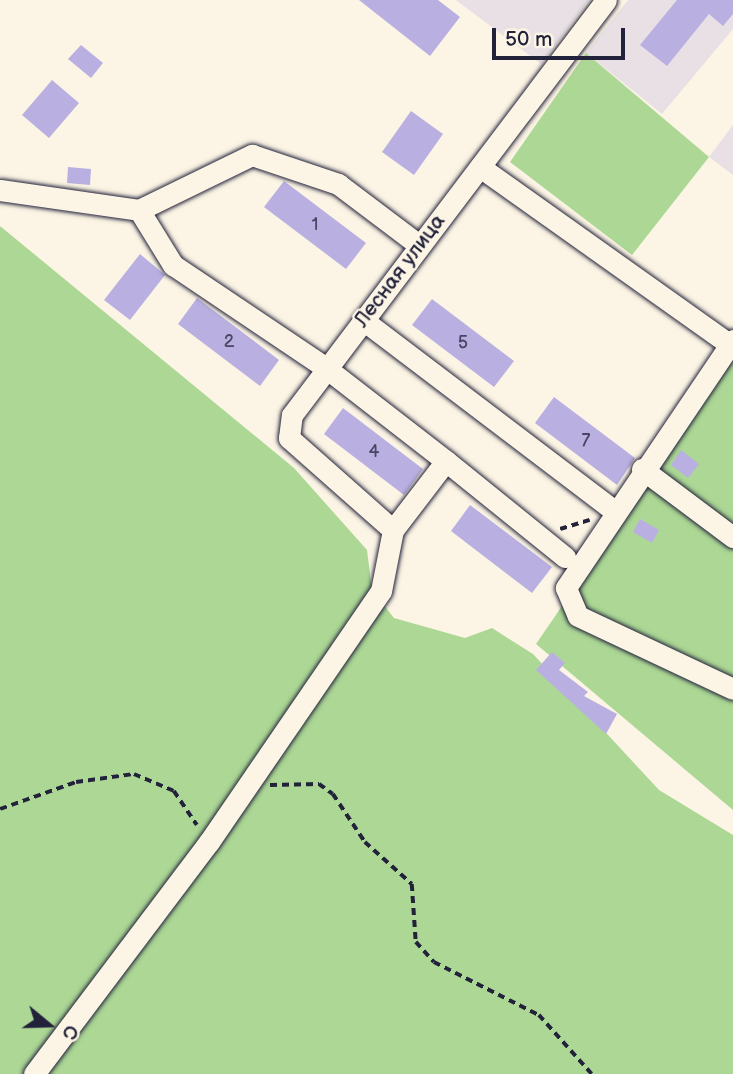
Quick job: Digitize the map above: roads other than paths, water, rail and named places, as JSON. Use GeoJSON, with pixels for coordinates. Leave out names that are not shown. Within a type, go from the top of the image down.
{"type":"FeatureCollection","features":[{"type":"Feature","properties":{"kind":"street","name":"Лесная улица"},"geometry":{"type":"LineString","coordinates":[[393,530],[289,438],[292,415],[480,167],[592,32],[606,0]]}},
{"type":"Feature","properties":{"kind":"street"},"geometry":{"type":"LineString","coordinates":[[0,191],[139,210],[252,155],[338,184],[419,245]]}},
{"type":"Feature","properties":{"kind":"street"},"geometry":{"type":"LineString","coordinates":[[480,167],[731,342],[615,511],[571,562],[566,589],[578,616],[733,689]]}},
{"type":"Feature","properties":{"kind":"street"},"geometry":{"type":"LineString","coordinates":[[139,210],[173,265],[326,369],[571,562]]}},
{"type":"Feature","properties":{"kind":"street"},"geometry":{"type":"LineString","coordinates":[[363,320],[615,511]]}},
{"type":"Feature","properties":{"kind":"street"},"geometry":{"type":"LineString","coordinates":[[34,1074],[209,842],[381,591],[393,530],[446,461]]}},
{"type":"Feature","properties":{"kind":"street"},"geometry":{"type":"LineString","coordinates":[[642,469],[733,537]]}}]}
